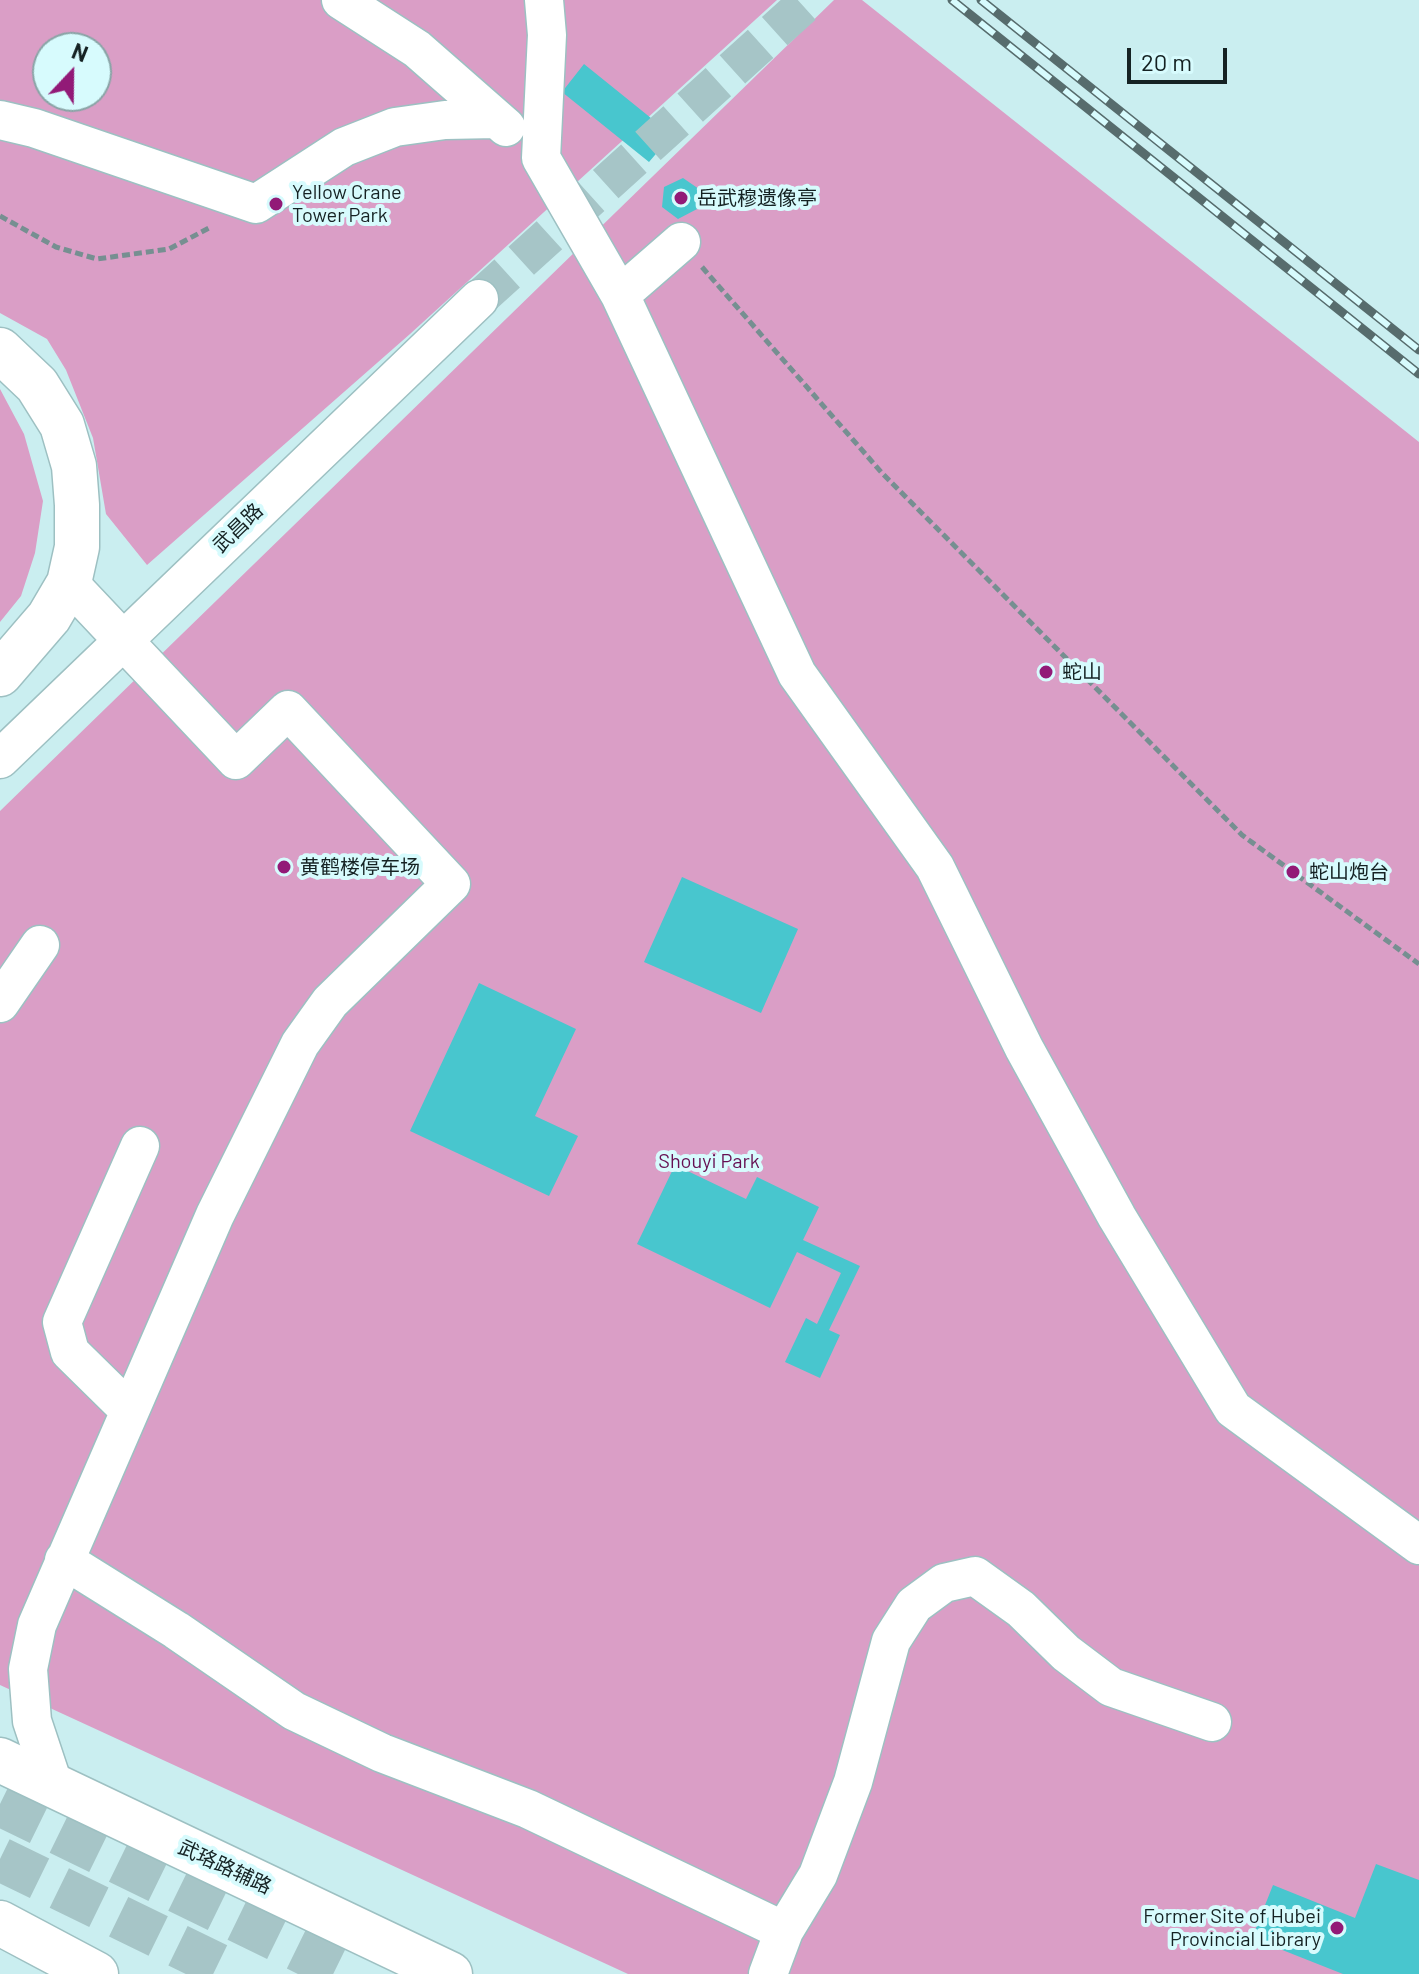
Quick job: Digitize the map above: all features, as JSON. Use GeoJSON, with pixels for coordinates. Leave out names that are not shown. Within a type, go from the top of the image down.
{"type":"FeatureCollection","features":[{"type":"Feature","properties":{"kind":"main road"},"geometry":{"type":"LineString","coordinates":[[0,350],[37,385],[62,425],[74,466],[77,505],[77,547],[69,583],[49,617],[0,674]]}},
{"type":"Feature","properties":{"kind":"main road","name":"武珞路辅路"},"geometry":{"type":"LineString","coordinates":[[0,1760],[450,1974]]}},
{"type":"Feature","properties":{"kind":"main road"},"geometry":{"type":"LineString","coordinates":[[0,1923],[96,1974]]}},
{"type":"Feature","properties":{"kind":"street"},"geometry":{"type":"LineString","coordinates":[[341,0],[417,49],[541,158],[620,295],[797,674],[935,867],[1024,1048],[1117,1217],[1233,1409],[1419,1545]]}},
{"type":"Feature","properties":{"kind":"street"},"geometry":{"type":"LineString","coordinates":[[541,158],[547,35],[544,0]]}},
{"type":"Feature","properties":{"kind":"street"},"geometry":{"type":"LineString","coordinates":[[0,120],[34,128],[256,204],[344,147],[395,127],[445,120],[496,119]]}},
{"type":"Feature","properties":{"kind":"street"},"geometry":{"type":"LineString","coordinates":[[620,295],[681,242]]}},
{"type":"Feature","properties":{"kind":"street","name":"武昌路"},"geometry":{"type":"LineString","coordinates":[[0,759],[479,299]]}},
{"type":"Feature","properties":{"kind":"street"},"geometry":{"type":"LineString","coordinates":[[54,1787],[32,1721],[28,1669],[37,1625],[129,1410],[215,1215],[300,1044],[330,1002],[451,884],[288,710],[236,760],[69,583]]}},
{"type":"Feature","properties":{"kind":"street"},"geometry":{"type":"LineString","coordinates":[[0,1003],[40,945]]}},
{"type":"Feature","properties":{"kind":"street"},"geometry":{"type":"LineString","coordinates":[[129,1410],[70,1352],[62,1322],[140,1146]]}},
{"type":"Feature","properties":{"kind":"street"},"geometry":{"type":"LineString","coordinates":[[64,1560],[176,1630],[294,1711],[382,1753],[528,1809],[784,1931]]}},
{"type":"Feature","properties":{"kind":"street"},"geometry":{"type":"LineString","coordinates":[[768,1974],[784,1931],[818,1875],[853,1782],[891,1641],[914,1605],[944,1583],[975,1576],[1021,1609],[1066,1653],[1111,1687],[1212,1722]]}},
{"type":"Feature","properties":{"kind":"path"},"geometry":{"type":"LineString","coordinates":[[0,216],[56,247],[97,259],[169,249],[256,204]]}},
{"type":"Feature","properties":{"kind":"path"},"geometry":{"type":"LineString","coordinates":[[681,242],[882,473],[1242,835],[1419,964]]}},
{"type":"Feature","properties":{"kind":"green space","name":"Yellow Crane Tower Park"},"geometry":{"type":"Polygon","coordinates":[[[0,0],[777,0],[410,334],[147,565],[106,514],[93,438],[66,370],[47,339],[0,313],[0,0]]]}},
{"type":"Feature","properties":{"kind":"green space","name":"Shouyi Park"},"geometry":{"type":"Polygon","coordinates":[[[834,0],[862,0],[1419,442],[1419,1974],[628,1974],[0,1685],[0,811],[834,0]]]}},
{"type":"Feature","properties":{"kind":"green space"},"geometry":{"type":"Polygon","coordinates":[[[0,389],[24,434],[43,501],[35,553],[21,596],[0,622],[0,389]]]}},
{"type":"Feature","properties":{"kind":"building"},"geometry":{"type":"Polygon","coordinates":[[[584,64],[672,135],[649,162],[562,92],[584,64]]]}},
{"type":"Feature","properties":{"kind":"building","name":"岳武穆遗像亭"},"geometry":{"type":"Polygon","coordinates":[[[683,178],[699,189],[699,208],[678,219],[662,207],[664,187],[683,178]]]}},
{"type":"Feature","properties":{"kind":"building"},"geometry":{"type":"Polygon","coordinates":[[[682,877],[798,929],[761,1013],[644,962],[682,877]]]}},
{"type":"Feature","properties":{"kind":"building"},"geometry":{"type":"Polygon","coordinates":[[[479,983],[576,1029],[535,1116],[578,1136],[549,1196],[410,1131],[479,983]]]}},
{"type":"Feature","properties":{"kind":"building"},"geometry":{"type":"Polygon","coordinates":[[[675,1165],[746,1199],[757,1177],[819,1207],[803,1240],[860,1266],[829,1330],[840,1335],[820,1378],[785,1362],[806,1318],[817,1324],[841,1273],[797,1252],[770,1308],[637,1244],[675,1165]]]}},
{"type":"Feature","properties":{"kind":"building","name":"Former Site of Hubei Provincial Library"},"geometry":{"type":"Polygon","coordinates":[[[1376,1864],[1419,1880],[1419,1974],[1343,1974],[1252,1938],[1273,1885],[1355,1918],[1376,1864]]]}},
{"type":"Feature","properties":{"kind":"tunnel"},"geometry":{"type":"LineString","coordinates":[[479,299],[809,0]]}},
{"type":"Feature","properties":{"kind":"tunnel"},"geometry":{"type":"LineString","coordinates":[[0,1804],[348,1974]]}},
{"type":"Feature","properties":{"kind":"tunnel"},"geometry":{"type":"LineString","coordinates":[[0,1859],[236,1974]]}},
{"type":"Feature","properties":{"kind":"railway"},"geometry":{"type":"LineString","coordinates":[[952,0],[1419,374]]}},
{"type":"Feature","properties":{"kind":"railway"},"geometry":{"type":"LineString","coordinates":[[981,0],[1419,350]]}},
{"type":"Feature","properties":{"kind":"place","name":"岳武穆遗像亭"},"geometry":{"type":"Point","coordinates":[681,198]}},
{"type":"Feature","properties":{"kind":"place","name":"Yellow Crane Tower Park"},"geometry":{"type":"Point","coordinates":[276,204]}},
{"type":"Feature","properties":{"kind":"place","name":"蛇山"},"geometry":{"type":"Point","coordinates":[1046,672]}},
{"type":"Feature","properties":{"kind":"place","name":"黄鹤楼停车场"},"geometry":{"type":"Point","coordinates":[284,867]}},
{"type":"Feature","properties":{"kind":"place","name":"蛇山炮台"},"geometry":{"type":"Point","coordinates":[1293,872]}},
{"type":"Feature","properties":{"kind":"place","name":"Former Site of Hubei Provincial Library"},"geometry":{"type":"Point","coordinates":[1337,1928]}}]}
